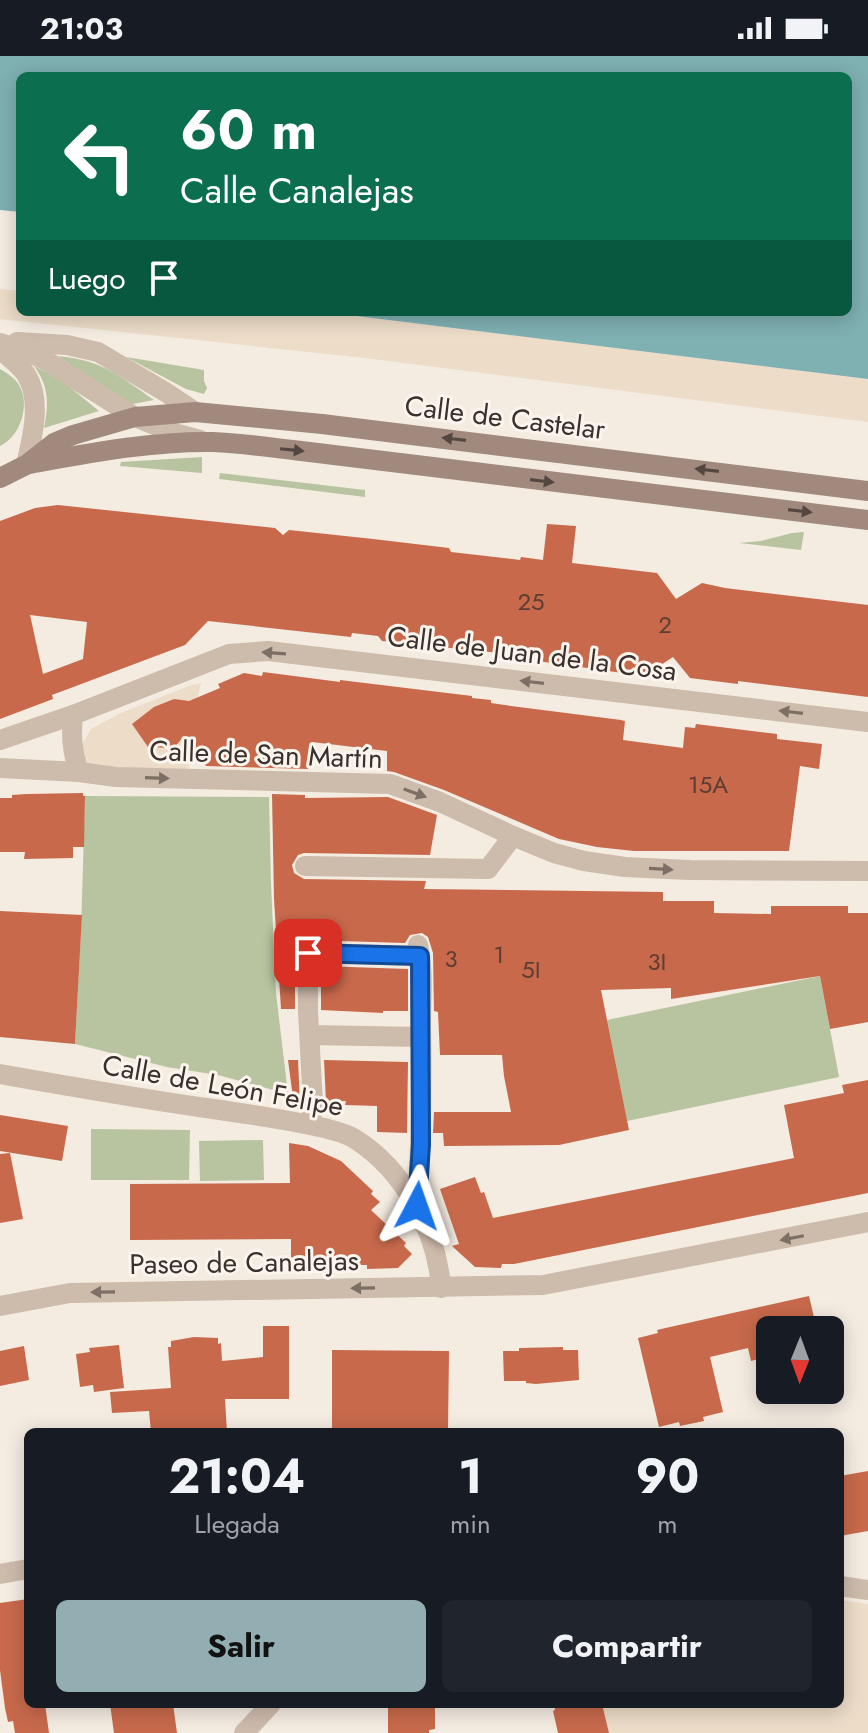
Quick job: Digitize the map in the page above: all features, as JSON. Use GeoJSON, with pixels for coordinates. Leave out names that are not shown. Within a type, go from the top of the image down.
{"type":"FeatureCollection","features":[{"type":"Feature","properties":{"kind":"main road","name":"Calle de Castelar"},"geometry":{"type":"LineString","coordinates":[[0,478],[26,465],[54,443],[73,435],[135,417],[195,412],[338,425],[868,491]]}},
{"type":"Feature","properties":{"kind":"main road","name":"Calle de Castelar"},"geometry":{"type":"LineString","coordinates":[[26,465],[141,446],[214,442],[868,520]]}},
{"type":"Feature","properties":{"kind":"street"},"geometry":{"type":"LineString","coordinates":[[0,344],[67,345],[98,352],[195,412]]}},
{"type":"Feature","properties":{"kind":"street"},"geometry":{"type":"LineString","coordinates":[[0,344],[45,360],[135,417]]}},
{"type":"Feature","properties":{"kind":"street"},"geometry":{"type":"LineString","coordinates":[[0,344],[22,369],[31,385],[35,404],[26,465]]}},
{"type":"Feature","properties":{"kind":"street","name":"Calle de Castelar"},"geometry":{"type":"LineString","coordinates":[[135,417],[174,433],[214,442]]}},
{"type":"Feature","properties":{"kind":"street","name":"Calle de Juan de la Cosa"},"geometry":{"type":"LineString","coordinates":[[0,740],[229,654],[268,651],[868,722]]}},
{"type":"Feature","properties":{"kind":"street"},"geometry":{"type":"LineString","coordinates":[[73,715],[73,756],[79,772]]}},
{"type":"Feature","properties":{"kind":"street","name":"Calle de San Martín"},"geometry":{"type":"LineString","coordinates":[[0,768],[132,777],[390,784],[440,802],[554,853],[584,861],[625,867],[689,870],[868,871]]}},
{"type":"Feature","properties":{"kind":"street"},"geometry":{"type":"LineString","coordinates":[[305,866],[418,876],[488,869],[513,836]]}},
{"type":"Feature","properties":{"kind":"street"},"geometry":{"type":"LineString","coordinates":[[311,1125],[308,953],[419,951],[421,1144],[417,1206]]}},
{"type":"Feature","properties":{"kind":"street"},"geometry":{"type":"LineString","coordinates":[[310,1035],[421,1037]]}},
{"type":"Feature","properties":{"kind":"street","name":"Calle de León Felipe"},"geometry":{"type":"LineString","coordinates":[[0,1074],[279,1118],[352,1137],[373,1151],[417,1206],[439,1265],[441,1288]]}},
{"type":"Feature","properties":{"kind":"street","name":"Paseo de Canalejas"},"geometry":{"type":"LineString","coordinates":[[0,1306],[70,1293],[543,1285],[868,1222]]}},
{"type":"Feature","properties":{"kind":"street"},"geometry":{"type":"LineString","coordinates":[[0,1574],[24,1570]]}},
{"type":"Feature","properties":{"kind":"street"},"geometry":{"type":"LineString","coordinates":[[844,1587],[868,1590]]}},
{"type":"Feature","properties":{"kind":"street"},"geometry":{"type":"LineString","coordinates":[[244,1733],[267,1708]]}},
{"type":"Feature","properties":{"kind":"green space"},"geometry":{"type":"Polygon","coordinates":[[[58,356],[98,365],[154,400],[133,404],[120,400],[58,356]]]}},
{"type":"Feature","properties":{"kind":"green space"},"geometry":{"type":"Polygon","coordinates":[[[126,357],[204,370],[207,388],[204,394],[186,389],[126,357]]]}},
{"type":"Feature","properties":{"kind":"green space"},"geometry":{"type":"Polygon","coordinates":[[[34,366],[61,380],[99,411],[44,428],[46,396],[43,381],[34,366]]]}},
{"type":"Feature","properties":{"kind":"green space"},"geometry":{"type":"Polygon","coordinates":[[[0,369],[17,382],[24,411],[18,428],[0,446],[0,369]]]}},
{"type":"Feature","properties":{"kind":"green space"},"geometry":{"type":"Polygon","coordinates":[[[202,457],[202,473],[120,466],[121,462],[202,457]]]}},
{"type":"Feature","properties":{"kind":"green space"},"geometry":{"type":"Polygon","coordinates":[[[220,473],[365,490],[365,497],[219,479],[220,473]]]}},
{"type":"Feature","properties":{"kind":"green space"},"geometry":{"type":"Polygon","coordinates":[[[804,532],[801,550],[739,543],[761,541],[804,532]]]}},
{"type":"Feature","properties":{"kind":"green space"},"geometry":{"type":"Polygon","coordinates":[[[85,796],[269,797],[276,993],[288,1094],[218,1075],[167,1067],[75,1044],[85,796]]]}},
{"type":"Feature","properties":{"kind":"green space"},"geometry":{"type":"Polygon","coordinates":[[[820,976],[839,1077],[627,1121],[607,1020],[820,976]]]}},
{"type":"Feature","properties":{"kind":"green space"},"geometry":{"type":"Polygon","coordinates":[[[91,1129],[190,1130],[189,1180],[91,1180],[91,1129]]]}},
{"type":"Feature","properties":{"kind":"green space"},"geometry":{"type":"Polygon","coordinates":[[[263,1140],[264,1180],[200,1181],[199,1141],[263,1140]]]}},
{"type":"Feature","properties":{"kind":"shaded area"},"geometry":{"type":"Polygon","coordinates":[[[0,289],[16,291],[16,316],[356,316],[868,379],[868,422],[365,358],[0,319],[0,289]]]}},
{"type":"Feature","properties":{"kind":"shaded area"},"geometry":{"type":"Polygon","coordinates":[[[201,683],[188,773],[91,768],[83,756],[83,743],[91,729],[121,713],[201,683]]]}},
{"type":"Feature","properties":{"kind":"shaded area"},"geometry":{"type":"Polygon","coordinates":[[[844,1601],[868,1604],[868,1733],[609,1733],[603,1708],[844,1708],[844,1601]]]}},
{"type":"Feature","properties":{"kind":"water"},"geometry":{"type":"Polygon","coordinates":[[[0,56],[868,56],[868,379],[356,316],[852,316],[852,72],[16,72],[16,212],[0,210],[0,56]]]}},
{"type":"Feature","properties":{"kind":"building"},"geometry":{"type":"Polygon","coordinates":[[[58,505],[275,528],[283,535],[289,530],[449,548],[451,552],[520,560],[521,557],[543,560],[547,524],[576,526],[572,563],[657,573],[676,599],[702,583],[868,605],[868,697],[690,678],[673,657],[644,676],[509,657],[509,654],[382,641],[378,636],[352,633],[351,637],[208,621],[185,645],[52,695],[53,699],[0,719],[0,521],[35,508],[58,505]],[[30,615],[43,674],[83,659],[87,622],[30,615]]]}},
{"type":"Feature","properties":{"kind":"building"},"geometry":{"type":"Polygon","coordinates":[[[263,672],[472,696],[491,700],[491,703],[621,720],[625,721],[623,740],[683,748],[685,727],[695,728],[696,724],[777,734],[777,739],[822,744],[819,769],[800,766],[789,851],[634,851],[559,839],[444,790],[387,771],[387,751],[312,742],[308,769],[206,766],[184,736],[174,748],[148,747],[132,724],[154,707],[174,699],[189,701],[220,688],[218,684],[244,673],[262,676],[263,672]]]}},
{"type":"Feature","properties":{"kind":"building"},"geometry":{"type":"Polygon","coordinates":[[[83,793],[84,847],[73,847],[73,858],[24,859],[25,852],[0,852],[0,798],[83,793]]]}},
{"type":"Feature","properties":{"kind":"building"},"geometry":{"type":"Polygon","coordinates":[[[272,794],[305,795],[305,798],[388,797],[437,815],[430,855],[304,853],[298,855],[292,865],[294,873],[304,879],[426,881],[424,889],[663,892],[663,901],[714,901],[714,913],[771,914],[771,906],[848,906],[848,913],[868,913],[868,1022],[830,1029],[820,976],[671,999],[671,988],[601,990],[629,1130],[559,1145],[444,1146],[443,1133],[433,1133],[434,1112],[511,1112],[502,1055],[440,1055],[438,1012],[434,1011],[433,953],[428,937],[422,933],[410,935],[405,943],[302,941],[295,953],[295,1009],[281,1009],[272,794]]]}},
{"type":"Feature","properties":{"kind":"building"},"geometry":{"type":"Polygon","coordinates":[[[0,911],[82,915],[75,1044],[0,1037],[0,911]]]}},
{"type":"Feature","properties":{"kind":"building"},"geometry":{"type":"Polygon","coordinates":[[[321,966],[408,969],[408,1011],[321,1010],[321,966]]]}},
{"type":"Feature","properties":{"kind":"building"},"geometry":{"type":"Polygon","coordinates":[[[288,1060],[298,1060],[300,1104],[294,1105],[288,1060]]]}},
{"type":"Feature","properties":{"kind":"building"},"geometry":{"type":"Polygon","coordinates":[[[324,1060],[408,1062],[407,1133],[377,1132],[377,1106],[345,1105],[346,1101],[326,1102],[324,1060]]]}},
{"type":"Feature","properties":{"kind":"building"},"geometry":{"type":"Polygon","coordinates":[[[868,1080],[868,1193],[502,1264],[501,1268],[475,1267],[452,1246],[459,1244],[440,1189],[475,1177],[493,1218],[794,1158],[784,1105],[844,1093],[842,1085],[868,1080]]]}},
{"type":"Feature","properties":{"kind":"building"},"geometry":{"type":"Polygon","coordinates":[[[0,1115],[68,1126],[62,1161],[0,1151],[0,1115]]]}},
{"type":"Feature","properties":{"kind":"building"},"geometry":{"type":"Polygon","coordinates":[[[289,1143],[308,1146],[341,1161],[373,1191],[371,1194],[380,1202],[371,1210],[406,1243],[404,1246],[412,1254],[398,1268],[291,1265],[291,1239],[130,1240],[130,1184],[290,1183],[289,1143]]]}},
{"type":"Feature","properties":{"kind":"building"},"geometry":{"type":"Polygon","coordinates":[[[10,1153],[23,1219],[0,1223],[0,1154],[10,1153]]]}},
{"type":"Feature","properties":{"kind":"building"},"geometry":{"type":"Polygon","coordinates":[[[809,1296],[814,1316],[756,1316],[756,1360],[751,1361],[748,1348],[710,1357],[723,1412],[703,1417],[704,1421],[680,1426],[679,1422],[659,1427],[638,1338],[658,1333],[657,1330],[809,1296]]]}},
{"type":"Feature","properties":{"kind":"building"},"geometry":{"type":"Polygon","coordinates":[[[263,1326],[289,1326],[289,1399],[225,1399],[227,1428],[151,1428],[149,1411],[112,1413],[110,1392],[171,1388],[168,1347],[171,1347],[171,1341],[194,1337],[218,1338],[222,1361],[263,1357],[263,1326]]]}},
{"type":"Feature","properties":{"kind":"building"},"geometry":{"type":"Polygon","coordinates":[[[119,1345],[124,1388],[94,1392],[93,1385],[80,1387],[76,1354],[90,1352],[89,1348],[119,1345]]]}},
{"type":"Feature","properties":{"kind":"building"},"geometry":{"type":"Polygon","coordinates":[[[24,1346],[29,1380],[0,1386],[0,1351],[24,1346]]]}},
{"type":"Feature","properties":{"kind":"building"},"geometry":{"type":"Polygon","coordinates":[[[563,1347],[563,1350],[578,1350],[579,1380],[536,1384],[504,1381],[503,1351],[563,1347]]]}},
{"type":"Feature","properties":{"kind":"building"},"geometry":{"type":"Polygon","coordinates":[[[332,1350],[449,1351],[448,1428],[332,1428],[332,1350]]]}},
{"type":"Feature","properties":{"kind":"building"},"geometry":{"type":"Polygon","coordinates":[[[868,1471],[868,1531],[844,1535],[844,1475],[868,1471]]]}},
{"type":"Feature","properties":{"kind":"building"},"geometry":{"type":"Polygon","coordinates":[[[24,1600],[24,1708],[46,1708],[49,1733],[15,1733],[13,1721],[8,1722],[0,1670],[0,1603],[24,1600]]]}},
{"type":"Feature","properties":{"kind":"building"},"geometry":{"type":"Polygon","coordinates":[[[111,1708],[174,1708],[177,1733],[114,1733],[111,1708]]]}},
{"type":"Feature","properties":{"kind":"building"},"geometry":{"type":"Polygon","coordinates":[[[388,1708],[435,1708],[435,1729],[429,1730],[429,1733],[388,1733],[388,1708]]]}},
{"type":"Feature","properties":{"kind":"building"},"geometry":{"type":"Polygon","coordinates":[[[603,1708],[609,1733],[558,1733],[555,1710],[603,1708]]]}},
{"type":"Feature","properties":{"kind":"route"},"geometry":{"type":"LineString","coordinates":[[308,953],[420,956],[421,1144],[417,1206]]}}]}
